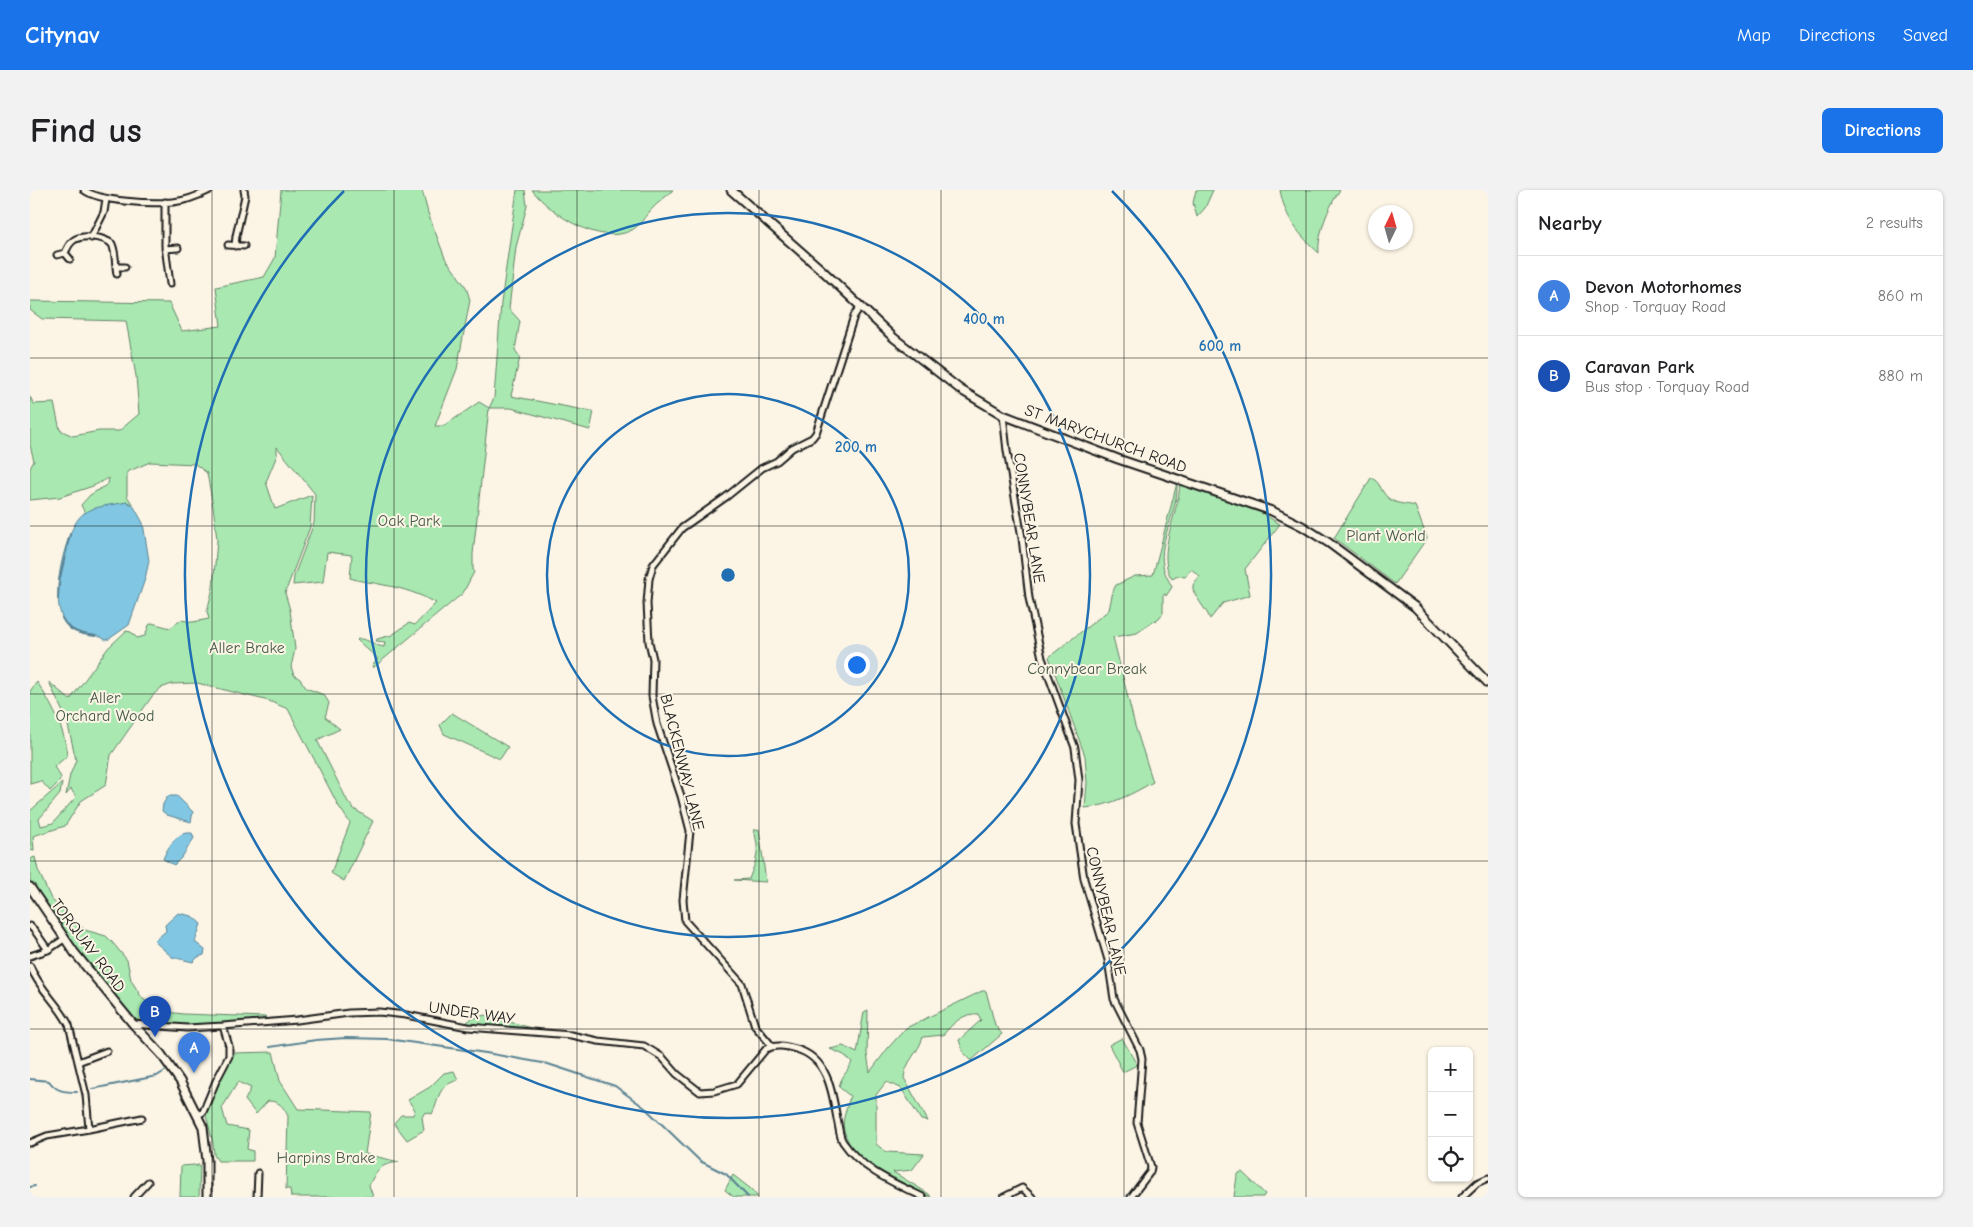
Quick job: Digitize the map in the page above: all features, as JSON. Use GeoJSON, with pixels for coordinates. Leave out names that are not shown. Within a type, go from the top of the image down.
{"type":"FeatureCollection","features":[{"type":"Feature","properties":{"kind":"street"},"geometry":{"type":"LineString","coordinates":[[84,190],[96,197],[106,199],[165,202],[188,199],[210,190]]}},
{"type":"Feature","properties":{"kind":"street"},"geometry":{"type":"LineString","coordinates":[[235,246],[245,196],[244,190]]}},
{"type":"Feature","properties":{"kind":"street","name":"ST MARYCHURCH ROAD"},"geometry":{"type":"LineString","coordinates":[[731,190],[824,272],[894,338],[961,390],[1003,415],[1118,459],[1272,511],[1302,526],[1336,548],[1414,608],[1488,683]]}},
{"type":"Feature","properties":{"kind":"street"},"geometry":{"type":"LineString","coordinates":[[92,238],[104,212],[106,199]]}},
{"type":"Feature","properties":{"kind":"street"},"geometry":{"type":"LineString","coordinates":[[165,202],[165,249],[170,284]]}},
{"type":"Feature","properties":{"kind":"street"},"geometry":{"type":"LineString","coordinates":[[56,255],[65,253],[76,239],[92,238],[105,240],[112,244],[115,249],[118,274]]}},
{"type":"Feature","properties":{"kind":"street"},"geometry":{"type":"LineString","coordinates":[[228,245],[244,246]]}},
{"type":"Feature","properties":{"kind":"street"},"geometry":{"type":"LineString","coordinates":[[165,249],[178,248]]}},
{"type":"Feature","properties":{"kind":"street"},"geometry":{"type":"LineString","coordinates":[[65,253],[70,259]]}},
{"type":"Feature","properties":{"kind":"street"},"geometry":{"type":"LineString","coordinates":[[116,268],[125,267]]}},
{"type":"Feature","properties":{"kind":"street","name":"BLACKENWAY LANE"},"geometry":{"type":"LineString","coordinates":[[772,1046],[755,1026],[742,984],[685,921],[683,900],[690,831],[681,796],[657,724],[652,696],[653,659],[649,642],[649,579],[653,565],[682,528],[726,497],[762,468],[816,434],[854,316],[860,307]]}},
{"type":"Feature","properties":{"kind":"street","name":"CONNYBEAR LANE"},"geometry":{"type":"LineString","coordinates":[[1003,415],[1007,451],[1022,538],[1029,598],[1042,658],[1075,748],[1079,780],[1076,824],[1084,879],[1108,960],[1114,999],[1140,1050],[1142,1058],[1137,1122],[1151,1167],[1150,1172],[1131,1197]]}},
{"type":"Feature","properties":{"kind":"street","name":"TORQUAY ROAD"},"geometry":{"type":"LineString","coordinates":[[30,887],[64,938],[133,1024],[166,1061],[180,1081],[203,1127],[206,1145],[206,1197]]}},
{"type":"Feature","properties":{"kind":"street"},"geometry":{"type":"LineString","coordinates":[[30,926],[48,950]]}},
{"type":"Feature","properties":{"kind":"street"},"geometry":{"type":"LineString","coordinates":[[30,956],[48,950],[64,938]]}},
{"type":"Feature","properties":{"kind":"street"},"geometry":{"type":"LineString","coordinates":[[30,966],[35,980],[64,1015],[69,1025],[86,1095],[89,1129]]}},
{"type":"Feature","properties":{"kind":"street","name":"UNDER WAY"},"geometry":{"type":"LineString","coordinates":[[133,1024],[187,1028],[297,1020],[349,1013],[378,1012],[406,1014],[468,1027],[571,1035],[598,1041],[644,1046],[662,1057],[677,1074],[700,1092],[714,1091],[737,1084],[766,1049],[772,1046]]}},
{"type":"Feature","properties":{"kind":"street"},"geometry":{"type":"LineString","coordinates":[[198,1115],[203,1112],[229,1056],[230,1046],[223,1026]]}},
{"type":"Feature","properties":{"kind":"street"},"geometry":{"type":"LineString","coordinates":[[772,1046],[785,1046],[803,1051],[821,1065],[831,1086],[842,1140],[859,1160],[878,1176],[924,1197]]}},
{"type":"Feature","properties":{"kind":"street"},"geometry":{"type":"LineString","coordinates":[[78,1062],[107,1051]]}},
{"type":"Feature","properties":{"kind":"street"},"geometry":{"type":"LineString","coordinates":[[30,1143],[47,1136],[142,1118]]}},
{"type":"Feature","properties":{"kind":"street"},"geometry":{"type":"LineString","coordinates":[[256,1197],[258,1173]]}},
{"type":"Feature","properties":{"kind":"street"},"geometry":{"type":"LineString","coordinates":[[1462,1197],[1476,1183],[1488,1178]]}},
{"type":"Feature","properties":{"kind":"street"},"geometry":{"type":"LineString","coordinates":[[134,1197],[148,1182]]}},
{"type":"Feature","properties":{"kind":"street"},"geometry":{"type":"LineString","coordinates":[[1004,1197],[1022,1188],[1032,1197]]}},
{"type":"Feature","properties":{"kind":"green space"},"geometry":{"type":"Polygon","coordinates":[[[281,190],[422,190],[428,213],[445,258],[466,287],[470,300],[457,369],[435,426],[444,426],[479,402],[489,408],[473,554],[474,572],[463,593],[373,668],[372,666],[378,659],[357,640],[365,640],[384,647],[385,642],[376,641],[377,639],[392,635],[409,623],[415,625],[436,603],[391,586],[350,578],[352,555],[327,552],[323,582],[293,585],[294,576],[314,523],[315,494],[277,447],[277,455],[266,482],[275,509],[312,495],[310,527],[285,593],[290,610],[295,649],[291,667],[294,675],[300,679],[306,688],[324,695],[329,703],[325,717],[340,729],[317,740],[348,802],[354,809],[373,821],[344,881],[331,873],[350,823],[338,805],[288,709],[269,701],[197,683],[172,684],[161,688],[153,695],[111,755],[106,785],[81,801],[65,826],[33,836],[34,850],[30,851],[30,811],[62,783],[60,794],[39,819],[41,826],[53,823],[76,797],[71,789],[66,795],[70,775],[76,760],[67,721],[49,682],[70,700],[108,648],[126,631],[131,632],[137,638],[145,636],[149,625],[152,623],[170,628],[181,620],[193,622],[209,619],[207,611],[213,588],[217,540],[207,473],[195,464],[150,462],[127,472],[127,496],[133,505],[127,502],[85,513],[81,505],[90,495],[108,484],[109,478],[93,486],[60,497],[30,500],[30,468],[34,461],[30,445],[30,397],[34,404],[54,403],[60,430],[73,436],[99,431],[119,431],[139,414],[136,376],[126,321],[42,319],[30,310],[30,301],[169,303],[182,331],[221,326],[216,287],[264,277],[275,258],[281,190]]]}},
{"type":"Feature","properties":{"kind":"green space"},"geometry":{"type":"Polygon","coordinates":[[[517,190],[525,190],[527,206],[516,247],[509,309],[520,321],[515,350],[520,357],[511,396],[594,412],[590,430],[511,408],[489,408],[494,398],[501,303],[517,190]]]}},
{"type":"Feature","properties":{"kind":"green space"},"geometry":{"type":"Polygon","coordinates":[[[532,190],[673,190],[632,230],[619,234],[606,234],[591,231],[564,218],[551,209],[532,190]]]}},
{"type":"Feature","properties":{"kind":"green space"},"geometry":{"type":"Polygon","coordinates":[[[1196,190],[1213,190],[1205,208],[1197,217],[1193,203],[1196,190]]]}},
{"type":"Feature","properties":{"kind":"green space"},"geometry":{"type":"Polygon","coordinates":[[[1280,190],[1340,190],[1325,220],[1320,238],[1319,253],[1305,240],[1289,217],[1280,190]]]}},
{"type":"Feature","properties":{"kind":"green space","name":"Plant World"},"geometry":{"type":"Polygon","coordinates":[[[1371,478],[1376,481],[1390,500],[1415,506],[1427,538],[1395,584],[1334,538],[1371,478]]]}},
{"type":"Feature","properties":{"kind":"green space","name":"Connybear Break"},"geometry":{"type":"Polygon","coordinates":[[[1177,483],[1175,503],[1163,546],[1164,571],[1172,587],[1166,596],[1165,594],[1163,595],[1163,613],[1159,618],[1137,633],[1113,637],[1135,726],[1153,782],[1112,802],[1085,808],[1087,783],[1085,756],[1049,657],[1109,610],[1116,585],[1135,576],[1153,575],[1177,483]]]}},
{"type":"Feature","properties":{"kind":"green space"},"geometry":{"type":"Polygon","coordinates":[[[1180,484],[1260,512],[1280,524],[1245,569],[1250,595],[1223,603],[1210,619],[1193,589],[1200,576],[1191,569],[1185,577],[1178,576],[1172,579],[1167,569],[1167,546],[1180,484]]]}},
{"type":"Feature","properties":{"kind":"green space"},"geometry":{"type":"Polygon","coordinates":[[[37,682],[57,718],[66,747],[67,756],[54,767],[61,777],[59,782],[50,791],[41,781],[30,784],[30,691],[37,682]]]}},
{"type":"Feature","properties":{"kind":"green space"},"geometry":{"type":"Polygon","coordinates":[[[452,713],[508,747],[500,759],[444,734],[440,725],[452,713]]]}},
{"type":"Feature","properties":{"kind":"green space"},"geometry":{"type":"Polygon","coordinates":[[[759,829],[766,882],[734,880],[749,879],[757,855],[754,830],[759,829]]]}},
{"type":"Feature","properties":{"kind":"green space"},"geometry":{"type":"Polygon","coordinates":[[[35,857],[38,870],[51,899],[85,930],[106,936],[112,942],[127,960],[131,980],[142,998],[159,1011],[183,1014],[266,1017],[260,1023],[223,1026],[133,1024],[58,930],[30,881],[30,859],[35,857]]]}},
{"type":"Feature","properties":{"kind":"green space"},"geometry":{"type":"Polygon","coordinates":[[[982,991],[986,991],[995,1025],[1002,1034],[971,1061],[964,1054],[959,1040],[981,1020],[978,1014],[967,1015],[954,1023],[943,1035],[923,1037],[907,1067],[904,1078],[928,1121],[921,1120],[901,1088],[886,1082],[876,1095],[876,1144],[886,1152],[924,1154],[912,1170],[893,1172],[931,1197],[892,1180],[879,1172],[867,1164],[849,1143],[843,1122],[850,1096],[839,1087],[852,1062],[844,1055],[830,1049],[843,1046],[857,1053],[864,1012],[868,1010],[867,1054],[870,1072],[906,1028],[982,991]]]}},
{"type":"Feature","properties":{"kind":"green space"},"geometry":{"type":"Polygon","coordinates":[[[485,1015],[535,1029],[466,1023],[471,1019],[485,1015]]]}},
{"type":"Feature","properties":{"kind":"green space"},"geometry":{"type":"Polygon","coordinates":[[[1122,1038],[1137,1065],[1123,1072],[1109,1045],[1122,1038]]]}},
{"type":"Feature","properties":{"kind":"green space","name":"Harpins Brake"},"geometry":{"type":"Polygon","coordinates":[[[273,1052],[280,1081],[298,1109],[371,1112],[365,1154],[399,1162],[387,1164],[377,1171],[369,1185],[373,1197],[291,1197],[290,1189],[286,1189],[288,1116],[280,1105],[272,1101],[268,1101],[256,1114],[245,1100],[251,1088],[238,1082],[222,1108],[227,1126],[249,1130],[247,1149],[253,1151],[253,1161],[218,1161],[214,1155],[206,1115],[218,1082],[234,1053],[273,1052]]]}},
{"type":"Feature","properties":{"kind":"green space"},"geometry":{"type":"Polygon","coordinates":[[[454,1071],[458,1080],[442,1089],[432,1114],[425,1112],[422,1117],[424,1130],[407,1140],[394,1123],[401,1115],[413,1115],[415,1110],[408,1100],[430,1087],[444,1073],[454,1071]]]}},
{"type":"Feature","properties":{"kind":"green space"},"geometry":{"type":"Polygon","coordinates":[[[195,1165],[197,1167],[197,1165],[200,1165],[199,1197],[180,1197],[181,1166],[195,1165]]]}},
{"type":"Feature","properties":{"kind":"green space"},"geometry":{"type":"Polygon","coordinates":[[[1242,1172],[1265,1194],[1263,1197],[1234,1197],[1237,1176],[1242,1172]]]}},
{"type":"Feature","properties":{"kind":"green space"},"geometry":{"type":"Polygon","coordinates":[[[733,1175],[758,1197],[734,1197],[725,1190],[733,1175]]]}},
{"type":"Feature","properties":{"kind":"water"},"geometry":{"type":"Polygon","coordinates":[[[127,502],[133,505],[143,523],[149,561],[145,579],[129,625],[106,640],[101,637],[71,630],[61,615],[58,602],[59,575],[68,539],[83,514],[99,507],[127,502]]]}},
{"type":"Feature","properties":{"kind":"water"},"geometry":{"type":"Polygon","coordinates":[[[168,796],[177,796],[193,812],[191,822],[167,815],[162,811],[163,804],[168,796]]]}},
{"type":"Feature","properties":{"kind":"water"},"geometry":{"type":"Polygon","coordinates":[[[186,833],[192,833],[194,838],[182,857],[174,865],[163,859],[175,839],[186,833]]]}},
{"type":"Feature","properties":{"kind":"water"},"geometry":{"type":"Polygon","coordinates":[[[178,913],[192,916],[201,924],[195,942],[205,950],[204,955],[198,957],[193,962],[172,957],[154,941],[166,931],[165,925],[178,913]]]}},
{"type":"Feature","properties":{"kind":"waterway"},"geometry":{"type":"LineString","coordinates":[[58,599],[59,582],[70,534]]}},
{"type":"Feature","properties":{"kind":"waterway"},"geometry":{"type":"LineString","coordinates":[[62,618],[72,629],[95,636]]}},
{"type":"Feature","properties":{"kind":"waterway"},"geometry":{"type":"LineString","coordinates":[[270,1047],[316,1040],[346,1038],[387,1039],[548,1064],[615,1086],[645,1108],[700,1161],[726,1174],[748,1197]]}},
{"type":"Feature","properties":{"kind":"waterway"},"geometry":{"type":"LineString","coordinates":[[92,1089],[157,1076],[165,1071]]}},
{"type":"Feature","properties":{"kind":"waterway"},"geometry":{"type":"LineString","coordinates":[[30,1079],[49,1081],[62,1091],[77,1092]]}},
{"type":"Feature","properties":{"kind":"waterway"},"geometry":{"type":"LineString","coordinates":[[30,1187],[35,1186]]}},
{"type":"Feature","properties":{"kind":"place","name":"Caravan Park"},"geometry":{"type":"Point","coordinates":[155,1037]}},
{"type":"Feature","properties":{"kind":"place","name":"Devon Motorhomes"},"geometry":{"type":"Point","coordinates":[194,1073]}},
{"type":"Feature","properties":{"kind":"park label","name":"Oak Park"},"geometry":{"type":"Point","coordinates":[409,520]}},
{"type":"Feature","properties":{"kind":"park label","name":"Aller Brake"},"geometry":{"type":"Point","coordinates":[247,647]}},
{"type":"Feature","properties":{"kind":"park label","name":"Aller Orchard Wood"},"geometry":{"type":"Point","coordinates":[105,706]}}]}
